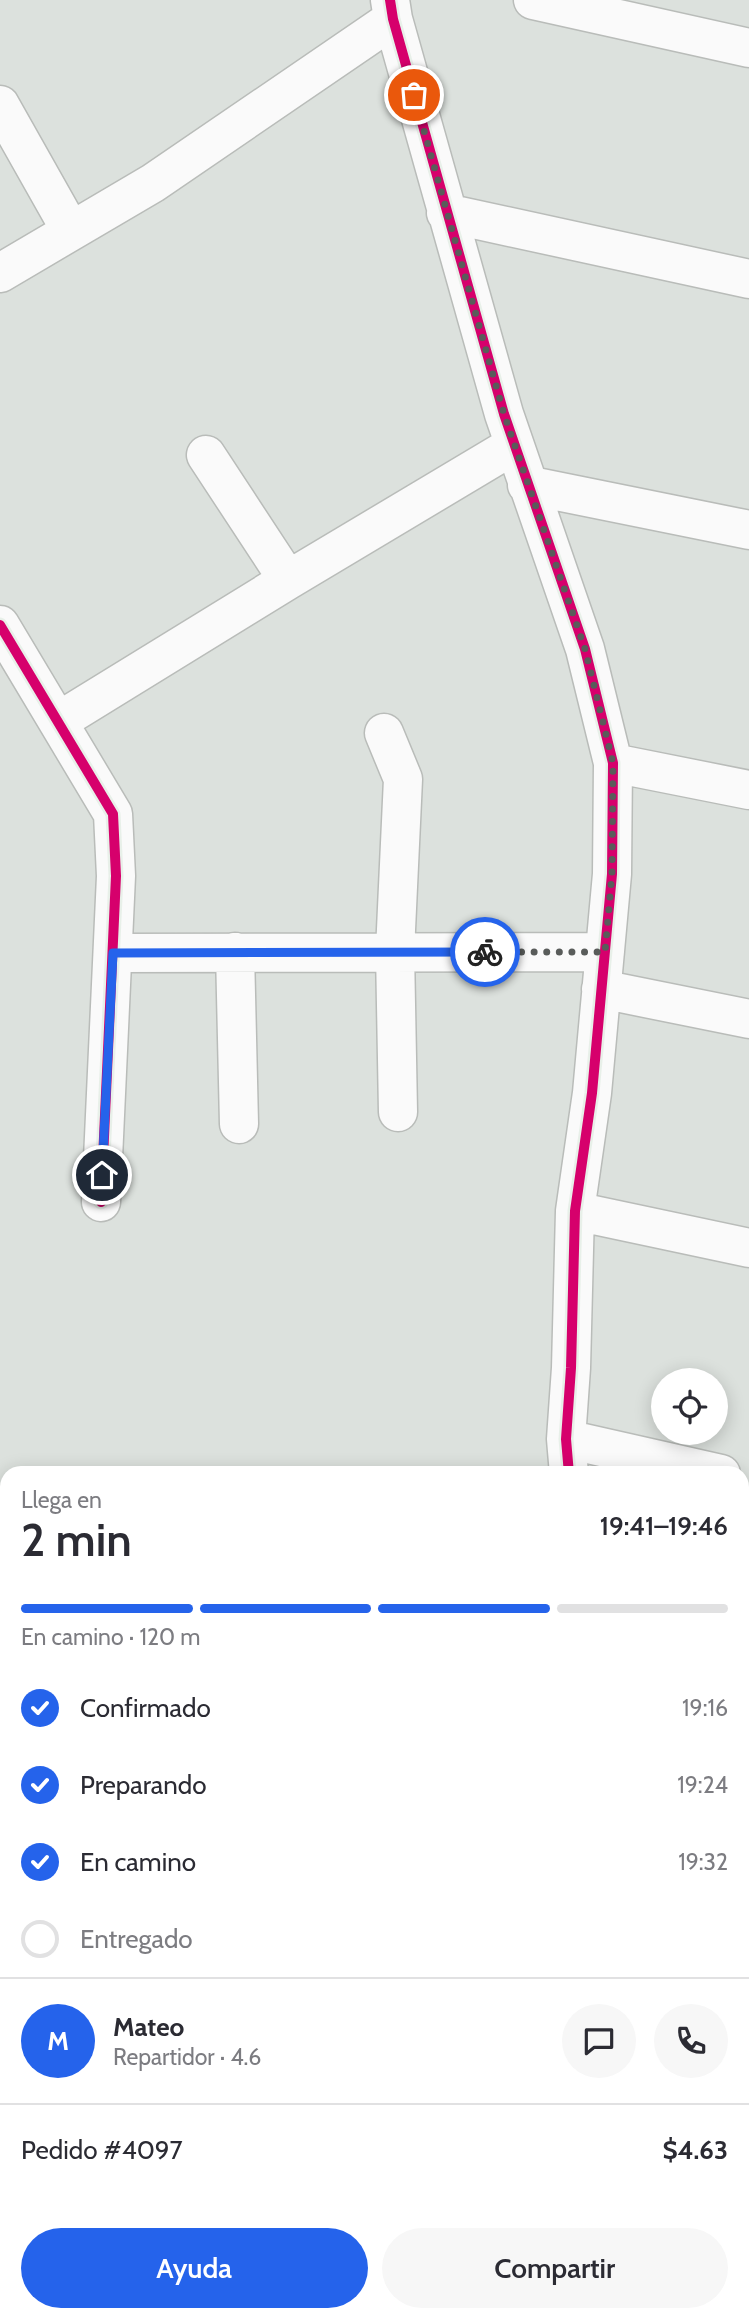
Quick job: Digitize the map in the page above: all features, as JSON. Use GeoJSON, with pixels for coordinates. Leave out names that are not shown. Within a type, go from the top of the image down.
{"type":"FeatureCollection","features":[{"type":"Feature","properties":{"kind":"street"},"geometry":{"type":"LineString","coordinates":[[533,0],[749,48]]}},
{"type":"Feature","properties":{"kind":"street"},"geometry":{"type":"LineString","coordinates":[[0,273],[153,183],[392,10],[446,213],[514,445],[585,649],[613,763],[612,874],[592,1093],[576,1211],[568,1456],[653,1466]]}},
{"type":"Feature","properties":{"kind":"street"},"geometry":{"type":"LineString","coordinates":[[0,106],[71,231]]}},
{"type":"Feature","properties":{"kind":"street"},"geometry":{"type":"LineString","coordinates":[[446,213],[749,279]]}},
{"type":"Feature","properties":{"kind":"street"},"geometry":{"type":"LineString","coordinates":[[59,720],[514,445]]}},
{"type":"Feature","properties":{"kind":"street"},"geometry":{"type":"LineString","coordinates":[[206,455],[288,580]]}},
{"type":"Feature","properties":{"kind":"street"},"geometry":{"type":"LineString","coordinates":[[527,485],[749,530]]}},
{"type":"Feature","properties":{"kind":"street"},"geometry":{"type":"LineString","coordinates":[[0,625],[113,814],[116,876],[101,1202]]}},
{"type":"Feature","properties":{"kind":"street"},"geometry":{"type":"LineString","coordinates":[[384,733],[403,779],[395,951],[398,1112]]}},
{"type":"Feature","properties":{"kind":"street"},"geometry":{"type":"LineString","coordinates":[[613,763],[749,790]]}},
{"type":"Feature","properties":{"kind":"street"},"geometry":{"type":"LineString","coordinates":[[113,953],[395,951],[603,971],[749,1019]]}},
{"type":"Feature","properties":{"kind":"street"},"geometry":{"type":"LineString","coordinates":[[235,952],[239,1124]]}},
{"type":"Feature","properties":{"kind":"street"},"geometry":{"type":"LineString","coordinates":[[576,1211],[749,1248]]}},
{"type":"Feature","properties":{"kind":"cycle path"},"geometry":{"type":"LineString","coordinates":[[390,0],[393,19],[504,414],[585,649],[613,763],[612,874],[592,1093],[575,1211],[571,1368],[566,1439],[568,1466]]}},
{"type":"Feature","properties":{"kind":"cycle path"},"geometry":{"type":"LineString","coordinates":[[0,625],[113,814],[116,876],[101,1202]]}},
{"type":"Feature","properties":{"kind":"way so far"},"geometry":{"type":"LineString","coordinates":[[414,95],[504,414],[585,649],[613,763],[612,874],[605,952],[485,952]]}},
{"type":"Feature","properties":{"kind":"route"},"geometry":{"type":"LineString","coordinates":[[102,1175],[113,953],[485,952]]}}]}
